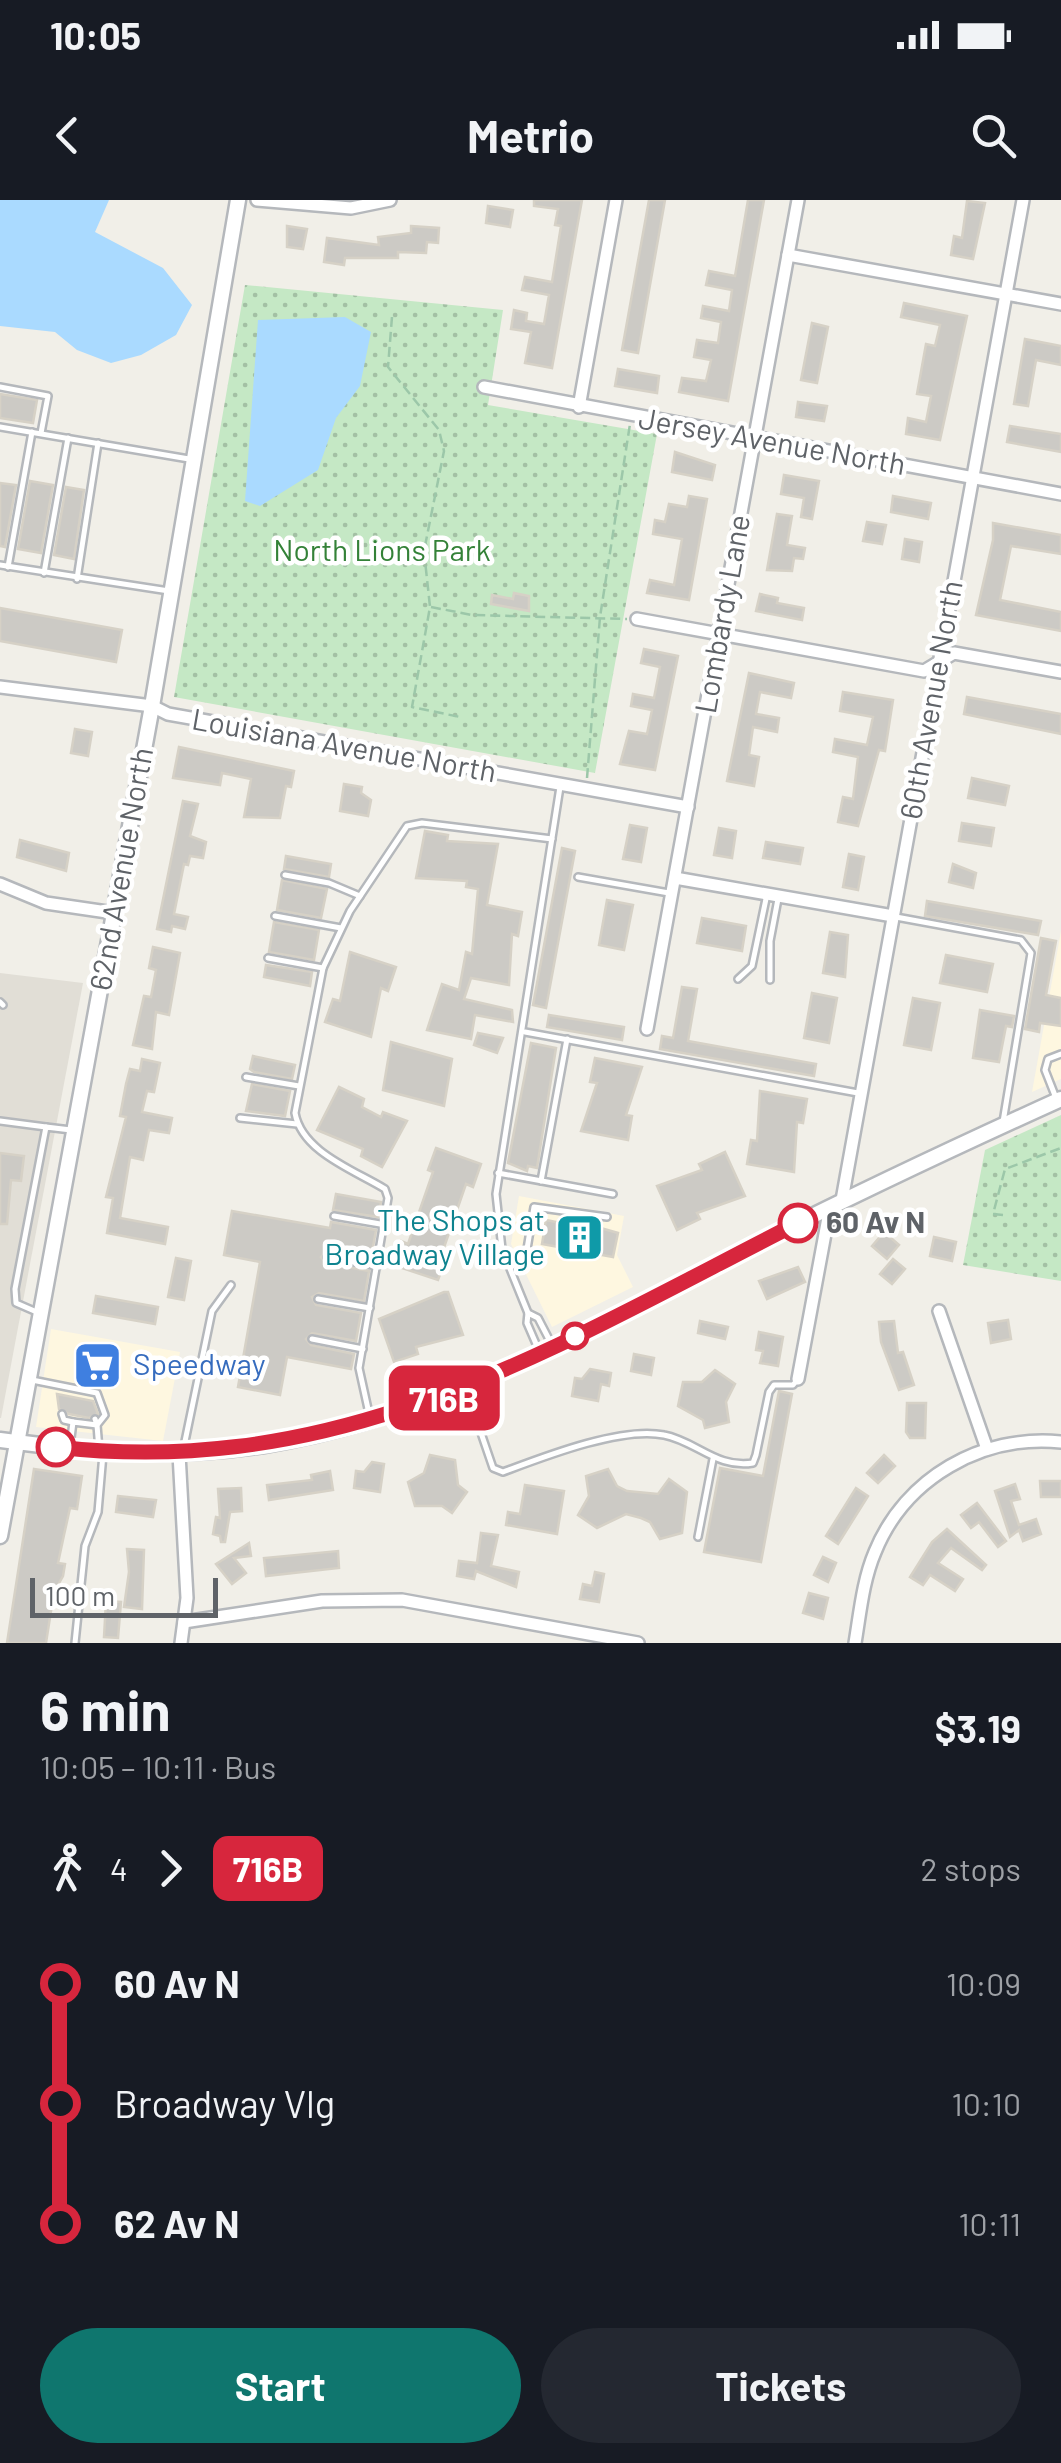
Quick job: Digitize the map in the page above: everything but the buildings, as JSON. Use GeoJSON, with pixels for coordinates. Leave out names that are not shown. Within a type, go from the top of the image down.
{"type":"FeatureCollection","features":[{"type":"Feature","properties":{"kind":"street","name":"62nd Avenue North"},"geometry":{"type":"LineString","coordinates":[[0,1536],[152,706],[238,200]]}},
{"type":"Feature","properties":{"kind":"street"},"geometry":{"type":"LineString","coordinates":[[257,200],[350,208],[390,200]]}},
{"type":"Feature","properties":{"kind":"street"},"geometry":{"type":"LineString","coordinates":[[578,407],[616,200]]}},
{"type":"Feature","properties":{"kind":"street","name":"Lombardy Lane"},"geometry":{"type":"LineString","coordinates":[[648,1029],[798,200]]}},
{"type":"Feature","properties":{"kind":"street","name":"60th Avenue North"},"geometry":{"type":"LineString","coordinates":[[798,1379],[861,1094],[1023,200]]}},
{"type":"Feature","properties":{"kind":"street"},"geometry":{"type":"LineString","coordinates":[[788,255],[1061,304]]}},
{"type":"Feature","properties":{"kind":"street","name":"Jersey Avenue North"},"geometry":{"type":"LineString","coordinates":[[484,387],[1061,494]]}},
{"type":"Feature","properties":{"kind":"street"},"geometry":{"type":"LineString","coordinates":[[636,619],[924,670],[954,653],[1061,672]]}},
{"type":"Feature","properties":{"kind":"street","name":"Louisiana Avenue North"},"geometry":{"type":"LineString","coordinates":[[0,687],[152,706],[168,714],[688,808]]}},
{"type":"Feature","properties":{"kind":"street"},"geometry":{"type":"LineString","coordinates":[[675,878],[893,916]]}},
{"type":"Feature","properties":{"kind":"street"},"geometry":{"type":"LineString","coordinates":[[0,884],[46,903],[114,914]]}},
{"type":"Feature","properties":{"kind":"street"},"geometry":{"type":"LineString","coordinates":[[0,1440],[101,1452],[181,1454],[261,1445],[371,1421],[466,1389],[836,1204],[1059,1100]]}},
{"type":"Feature","properties":{"kind":"street"},"geometry":{"type":"LineString","coordinates":[[939,1311],[986,1449]]}},
{"type":"Feature","properties":{"kind":"street"},"geometry":{"type":"LineString","coordinates":[[855,1643],[874,1553],[890,1523],[931,1477],[986,1449],[1014,1442],[1061,1442]]}},
{"type":"Feature","properties":{"kind":"street"},"geometry":{"type":"LineString","coordinates":[[181,1454],[186,1552],[181,1643]]}},
{"type":"Feature","properties":{"kind":"street"},"geometry":{"type":"LineString","coordinates":[[184,1622],[322,1602],[402,1600],[638,1643]]}},
{"type":"Feature","properties":{"kind":"lane"},"geometry":{"type":"LineString","coordinates":[[0,386],[48,396],[41,434]]}},
{"type":"Feature","properties":{"kind":"lane"},"geometry":{"type":"LineString","coordinates":[[0,427],[194,460]]}},
{"type":"Feature","properties":{"kind":"lane"},"geometry":{"type":"LineString","coordinates":[[32,432],[4,566],[172,592]]}},
{"type":"Feature","properties":{"kind":"lane"},"geometry":{"type":"LineString","coordinates":[[44,573],[68,438]]}},
{"type":"Feature","properties":{"kind":"lane"},"geometry":{"type":"LineString","coordinates":[[77,579],[98,443]]}},
{"type":"Feature","properties":{"kind":"lane"},"geometry":{"type":"LineString","coordinates":[[547,1351],[527,1324],[528,1313],[502,1250],[498,1173],[524,1032],[561,785]]}},
{"type":"Feature","properties":{"kind":"lane"},"geometry":{"type":"LineString","coordinates":[[371,1421],[361,1386],[363,1349],[389,1206],[385,1190],[313,1146],[297,1124],[300,1086],[323,968],[340,928],[407,826],[422,823],[552,839]]}},
{"type":"Feature","properties":{"kind":"lane"},"geometry":{"type":"LineString","coordinates":[[284,875],[329,883],[360,896]]}},
{"type":"Feature","properties":{"kind":"lane"},"geometry":{"type":"LineString","coordinates":[[578,877],[672,894]]}},
{"type":"Feature","properties":{"kind":"lane"},"geometry":{"type":"LineString","coordinates":[[738,978],[752,966],[772,895]]}},
{"type":"Feature","properties":{"kind":"lane"},"geometry":{"type":"LineString","coordinates":[[770,980],[772,895]]}},
{"type":"Feature","properties":{"kind":"lane"},"geometry":{"type":"LineString","coordinates":[[276,916],[340,928]]}},
{"type":"Feature","properties":{"kind":"lane"},"geometry":{"type":"LineString","coordinates":[[893,916],[1021,940],[1030,953],[1002,1126]]}},
{"type":"Feature","properties":{"kind":"lane"},"geometry":{"type":"LineString","coordinates":[[268,958],[323,968]]}},
{"type":"Feature","properties":{"kind":"lane"},"geometry":{"type":"LineString","coordinates":[[524,1032],[861,1094]]}},
{"type":"Feature","properties":{"kind":"lane"},"geometry":{"type":"LineString","coordinates":[[541,1181],[566,1039]]}},
{"type":"Feature","properties":{"kind":"lane"},"geometry":{"type":"LineString","coordinates":[[1059,1100],[1045,1070],[1048,1060],[1061,1054]]}},
{"type":"Feature","properties":{"kind":"lane"},"geometry":{"type":"LineString","coordinates":[[246,1078],[300,1086]]}},
{"type":"Feature","properties":{"kind":"lane"},"geometry":{"type":"LineString","coordinates":[[240,1118],[297,1124]]}},
{"type":"Feature","properties":{"kind":"lane"},"geometry":{"type":"LineString","coordinates":[[0,1121],[74,1130]]}},
{"type":"Feature","properties":{"kind":"lane"},"geometry":{"type":"LineString","coordinates":[[40,1314],[16,1302],[15,1289],[46,1127]]}},
{"type":"Feature","properties":{"kind":"lane"},"geometry":{"type":"LineString","coordinates":[[498,1173],[613,1194]]}},
{"type":"Feature","properties":{"kind":"lane"},"geometry":{"type":"LineString","coordinates":[[524,1261],[534,1207],[607,1217]]}},
{"type":"Feature","properties":{"kind":"lane"},"geometry":{"type":"LineString","coordinates":[[334,1216],[386,1225]]}},
{"type":"Feature","properties":{"kind":"lane"},"geometry":{"type":"LineString","coordinates":[[326,1256],[378,1266]]}},
{"type":"Feature","properties":{"kind":"lane"},"geometry":{"type":"LineString","coordinates":[[181,1454],[212,1310],[231,1285]]}},
{"type":"Feature","properties":{"kind":"lane"},"geometry":{"type":"LineString","coordinates":[[318,1298],[370,1308]]}},
{"type":"Feature","properties":{"kind":"lane"},"geometry":{"type":"LineString","coordinates":[[528,1313],[538,1318],[547,1351]]}},
{"type":"Feature","properties":{"kind":"lane"},"geometry":{"type":"LineString","coordinates":[[312,1339],[363,1349]]}},
{"type":"Feature","properties":{"kind":"lane"},"geometry":{"type":"LineString","coordinates":[[466,1389],[493,1468],[503,1472],[568,1448],[648,1434],[666,1434],[713,1458],[740,1465],[752,1463],[769,1392],[774,1385],[793,1385],[798,1379]]}},
{"type":"Feature","properties":{"kind":"lane"},"geometry":{"type":"LineString","coordinates":[[29,1380],[97,1392],[105,1416],[96,1422],[64,1420],[62,1414]]}},
{"type":"Feature","properties":{"kind":"lane"},"geometry":{"type":"LineString","coordinates":[[54,1384],[57,1394]]}},
{"type":"Feature","properties":{"kind":"lane"},"geometry":{"type":"LineString","coordinates":[[70,1388],[72,1396]]}},
{"type":"Feature","properties":{"kind":"lane"},"geometry":{"type":"LineString","coordinates":[[88,1391],[90,1400]]}},
{"type":"Feature","properties":{"kind":"lane"},"geometry":{"type":"LineString","coordinates":[[70,1449],[77,1420]]}},
{"type":"Feature","properties":{"kind":"lane"},"geometry":{"type":"LineString","coordinates":[[75,1643],[86,1546],[98,1512],[101,1452],[96,1422]]}},
{"type":"Feature","properties":{"kind":"lane"},"geometry":{"type":"LineString","coordinates":[[698,1537],[713,1458]]}},
{"type":"Feature","properties":{"kind":"path"},"geometry":{"type":"LineString","coordinates":[[392,317],[388,367],[442,440],[424,551],[430,607],[412,707],[460,717]]}},
{"type":"Feature","properties":{"kind":"path"},"geometry":{"type":"LineString","coordinates":[[584,789],[597,694],[600,617],[630,416]]}},
{"type":"Feature","properties":{"kind":"path"},"geometry":{"type":"LineString","coordinates":[[430,607],[472,616],[636,619]]}},
{"type":"Feature","properties":{"kind":"path"},"geometry":{"type":"LineString","coordinates":[[1003,1216],[993,1214],[1005,1169],[1061,1148]]}},
{"type":"Feature","properties":{"kind":"shaded area"},"geometry":{"type":"Polygon","coordinates":[[[1061,931],[1061,1079],[1032,1092],[1061,931]]]}},
{"type":"Feature","properties":{"kind":"shaded area"},"geometry":{"type":"Polygon","coordinates":[[[0,973],[83,983],[1,1418],[0,1418],[0,973]]]}},
{"type":"Feature","properties":{"kind":"shaded area"},"geometry":{"type":"Polygon","coordinates":[[[519,1196],[624,1216],[617,1255],[633,1287],[552,1327],[511,1244],[519,1196]]]}},
{"type":"Feature","properties":{"kind":"shaded area"},"geometry":{"type":"Polygon","coordinates":[[[51,1329],[180,1352],[163,1441],[36,1427],[51,1329]]]}},
{"type":"Feature","properties":{"kind":"green space","name":"North Lions Park"},"geometry":{"type":"Polygon","coordinates":[[[245,285],[503,310],[488,405],[657,434],[595,773],[174,697],[245,285]]]}},
{"type":"Feature","properties":{"kind":"green space"},"geometry":{"type":"Polygon","coordinates":[[[1061,1115],[1061,1281],[963,1265],[985,1150],[1061,1115]]]}},
{"type":"Feature","properties":{"kind":"water"},"geometry":{"type":"Polygon","coordinates":[[[0,200],[109,200],[95,232],[163,268],[192,305],[176,335],[141,355],[111,363],[77,350],[55,332],[0,326],[0,200]]]}},
{"type":"Feature","properties":{"kind":"water"},"geometry":{"type":"Polygon","coordinates":[[[345,317],[371,332],[360,386],[336,418],[318,470],[260,506],[245,501],[258,320],[345,317]]]}},
{"type":"Feature","properties":{"kind":"bus line","name":"716B"},"geometry":{"type":"LineString","coordinates":[[56,1447],[182,1454],[313,1436],[402,1412],[495,1377],[798,1223]]}},
{"type":"Feature","properties":{"kind":"place","name":"60 Av N"},"geometry":{"type":"Point","coordinates":[798,1223]}},
{"type":"Feature","properties":{"kind":"place","name":"The Shops at Broadway Village"},"geometry":{"type":"Point","coordinates":[580,1238]}},
{"type":"Feature","properties":{"kind":"place","name":"Speedway"},"geometry":{"type":"Point","coordinates":[98,1365]}}]}
